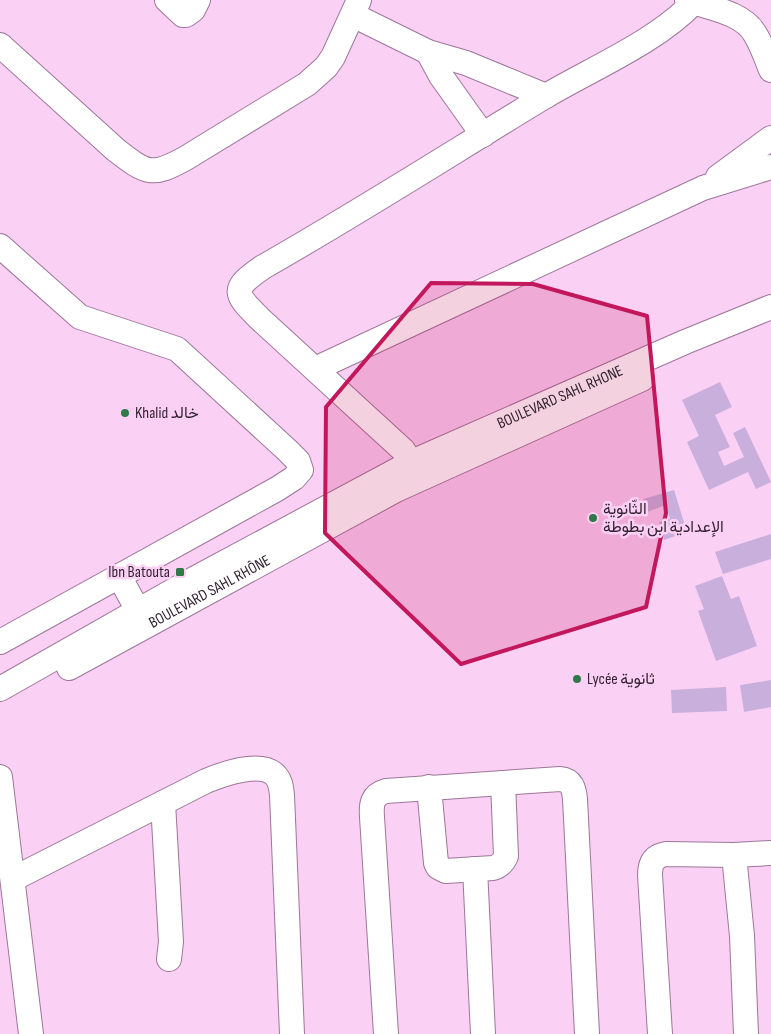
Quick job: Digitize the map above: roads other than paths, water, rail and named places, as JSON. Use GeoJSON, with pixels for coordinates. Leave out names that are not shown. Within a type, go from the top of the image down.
{"type":"FeatureCollection","features":[{"type":"Feature","properties":{"kind":"street"},"geometry":{"type":"LineString","coordinates":[[167,0],[183,15],[193,10],[198,0]]}},
{"type":"Feature","properties":{"kind":"street"},"geometry":{"type":"LineString","coordinates":[[416,470],[404,450],[243,302],[239,295],[239,290],[243,282],[546,96],[651,36],[684,13],[690,1],[724,6],[750,27],[771,70]]}},
{"type":"Feature","properties":{"kind":"street"},"geometry":{"type":"LineString","coordinates":[[0,45],[116,150],[134,164],[146,170],[156,171],[168,168],[186,158],[318,76],[332,57],[356,8],[428,52],[466,63],[546,96]]}},
{"type":"Feature","properties":{"kind":"street"},"geometry":{"type":"LineString","coordinates":[[428,52],[441,76],[483,135]]}},
{"type":"Feature","properties":{"kind":"street"},"geometry":{"type":"LineString","coordinates":[[702,188],[771,138]]}},
{"type":"Feature","properties":{"kind":"street"},"geometry":{"type":"LineString","coordinates":[[315,369],[702,188],[771,167]]}},
{"type":"Feature","properties":{"kind":"street"},"geometry":{"type":"LineString","coordinates":[[0,246],[80,317],[177,349],[263,427],[298,461],[300,466],[298,474],[287,482],[0,642]]}},
{"type":"Feature","properties":{"kind":"street","name":"BOULEVARD SAHL RHONE"},"geometry":{"type":"LineString","coordinates":[[416,470],[685,342],[771,307]]}},
{"type":"Feature","properties":{"kind":"street","name":"BOULEVARD SAHL RHONE"},"geometry":{"type":"LineString","coordinates":[[352,494],[416,470],[771,324]]}},
{"type":"Feature","properties":{"kind":"street","name":"BOULEVARD SAHL RHÔNE"},"geometry":{"type":"LineString","coordinates":[[0,689],[396,490],[416,470]]}},
{"type":"Feature","properties":{"kind":"street","name":"BOULEVARD SAHL RHÔNE"},"geometry":{"type":"LineString","coordinates":[[0,707],[142,618],[352,494]]}},
{"type":"Feature","properties":{"kind":"street"},"geometry":{"type":"LineString","coordinates":[[119,576],[142,618]]}},
{"type":"Feature","properties":{"kind":"street"},"geometry":{"type":"LineString","coordinates":[[13,879],[221,774],[242,770],[262,769],[270,771],[280,783],[292,1034]]}},
{"type":"Feature","properties":{"kind":"street"},"geometry":{"type":"LineString","coordinates":[[0,776],[31,1034]]}},
{"type":"Feature","properties":{"kind":"street"},"geometry":{"type":"LineString","coordinates":[[386,1034],[372,802],[379,793],[429,787],[502,784],[560,778],[570,782],[574,792],[587,1034]]}},
{"type":"Feature","properties":{"kind":"street"},"geometry":{"type":"LineString","coordinates":[[429,787],[436,863],[438,867],[446,871],[498,867],[504,861],[506,856],[502,784]]}},
{"type":"Feature","properties":{"kind":"street"},"geometry":{"type":"LineString","coordinates":[[162,803],[171,942],[169,959]]}},
{"type":"Feature","properties":{"kind":"street"},"geometry":{"type":"LineString","coordinates":[[660,1034],[650,875],[652,864],[656,857],[666,854],[771,854]]}},
{"type":"Feature","properties":{"kind":"street"},"geometry":{"type":"LineString","coordinates":[[734,855],[742,936],[746,1034]]}},
{"type":"Feature","properties":{"kind":"street"},"geometry":{"type":"LineString","coordinates":[[474,869],[484,1034]]}},
{"type":"Feature","properties":{"kind":"place","name":"Khalid خالد"},"geometry":{"type":"Point","coordinates":[125,413]}},
{"type":"Feature","properties":{"kind":"place","name":"الثّانوية الإعدادية ابن بطوطة"},"geometry":{"type":"Point","coordinates":[593,518]}},
{"type":"Feature","properties":{"kind":"place","name":"Ibn Batouta"},"geometry":{"type":"Point","coordinates":[180,572]}},
{"type":"Feature","properties":{"kind":"place","name":"Lycée ثانوية"},"geometry":{"type":"Point","coordinates":[577,679]}}]}
